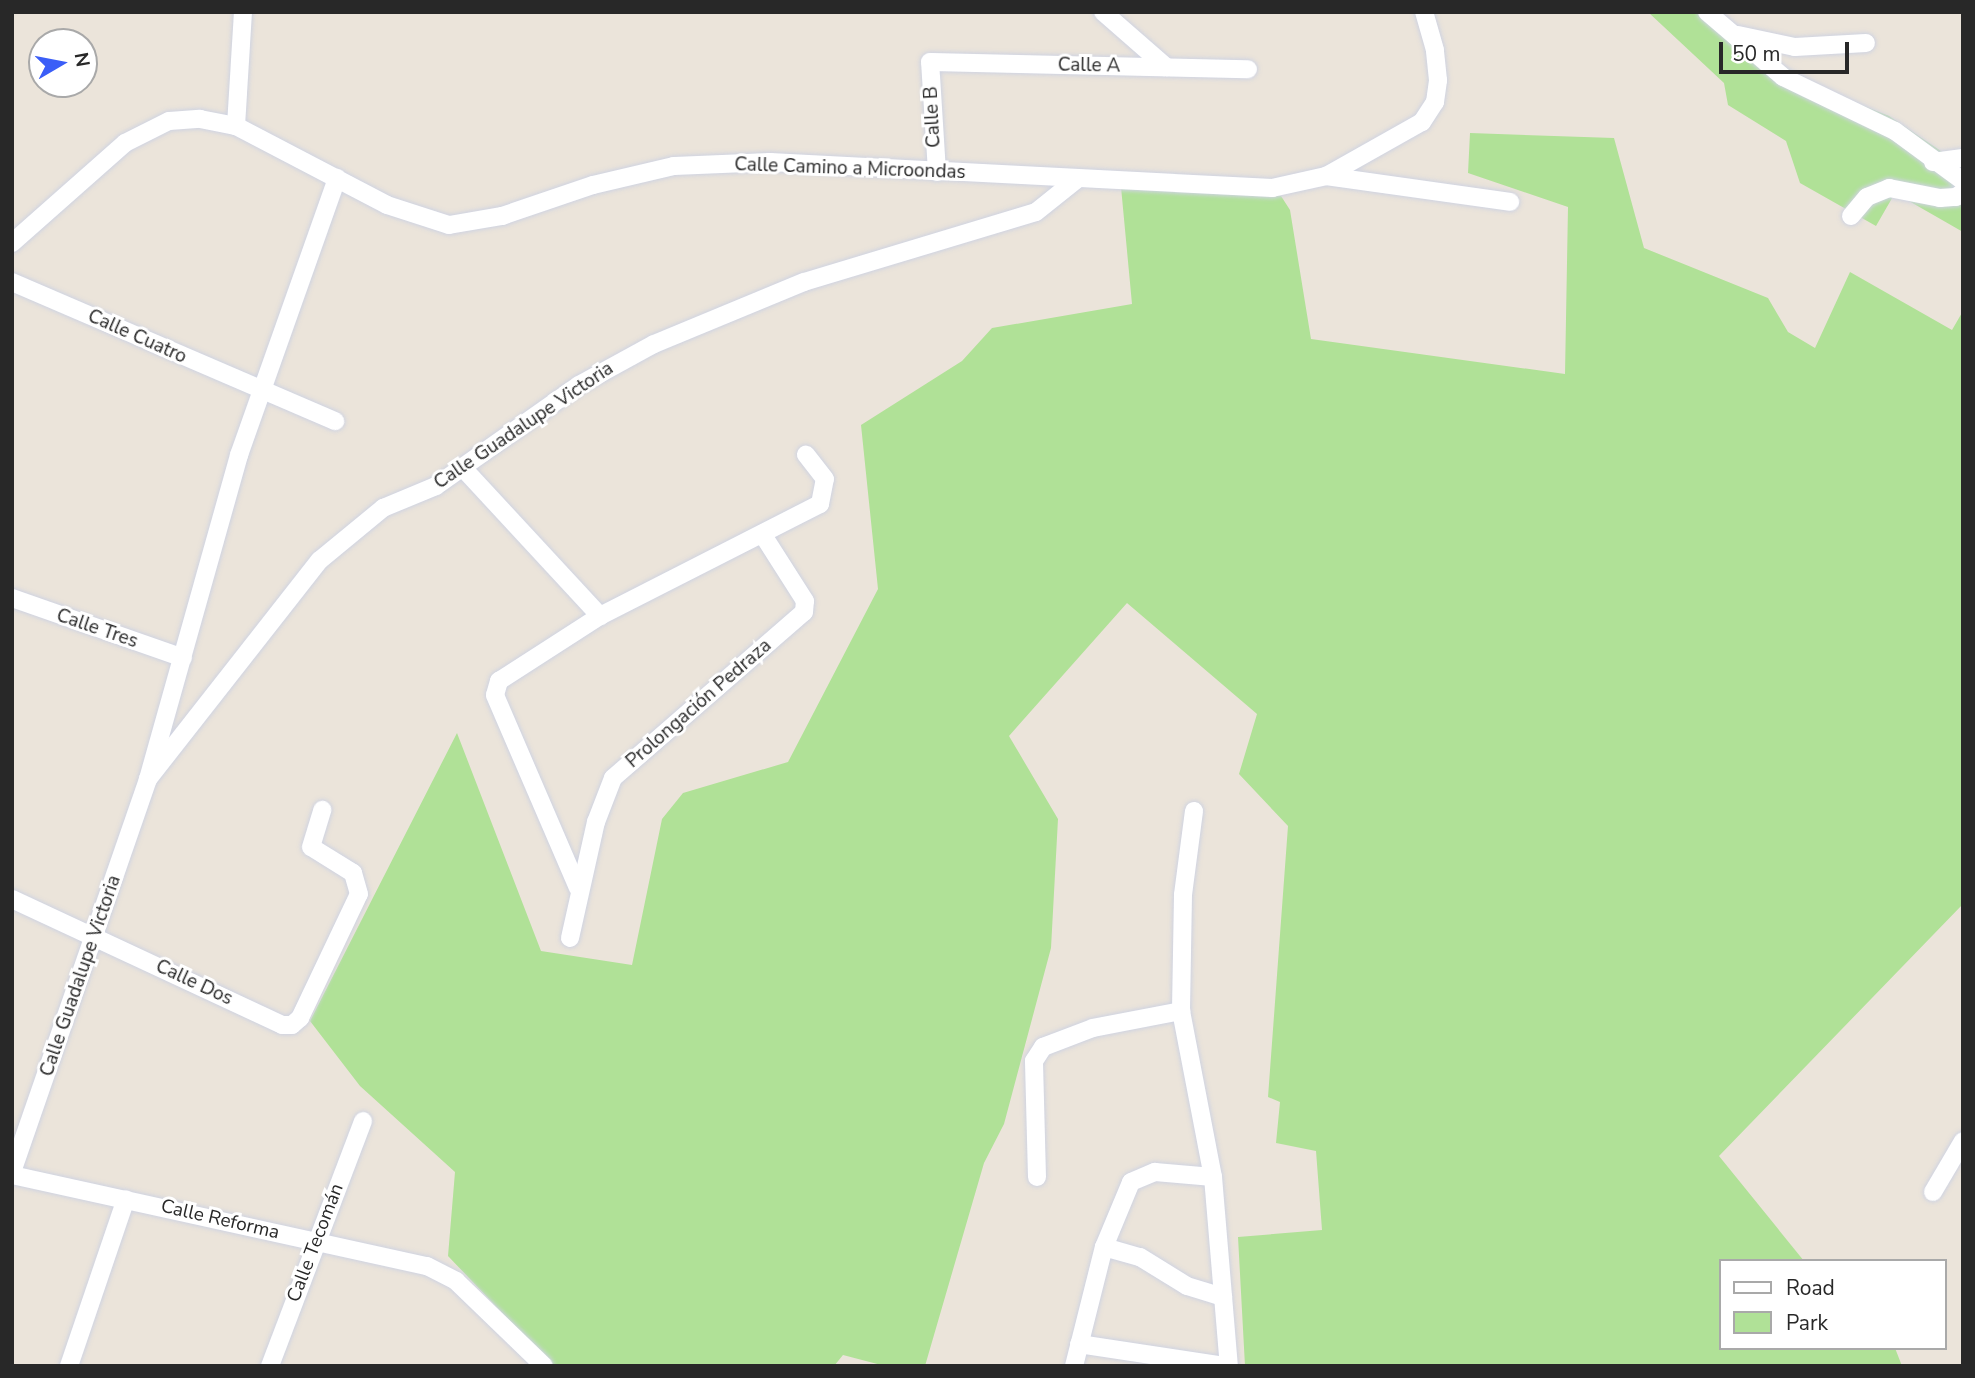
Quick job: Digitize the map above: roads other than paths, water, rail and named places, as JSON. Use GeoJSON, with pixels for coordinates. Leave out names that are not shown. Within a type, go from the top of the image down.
{"type":"FeatureCollection","features":[{"type":"Feature","properties":{"kind":"street"},"geometry":{"type":"LineString","coordinates":[[236,126],[243,12]]}},
{"type":"Feature","properties":{"kind":"street"},"geometry":{"type":"LineString","coordinates":[[1103,12],[1166,68]]}},
{"type":"Feature","properties":{"kind":"street","name":"Calle Camino a Microondas"},"geometry":{"type":"LineString","coordinates":[[12,243],[142,133],[169,121],[200,119],[236,126],[387,205],[449,225],[502,216],[593,185],[674,166],[770,162],[1076,180],[1272,188],[1326,176],[1398,139],[1422,121],[1435,102],[1436,50],[1424,12]]}},
{"type":"Feature","properties":{"kind":"street"},"geometry":{"type":"LineString","coordinates":[[1707,12],[1783,77],[1895,131],[1933,162],[1963,181]]}},
{"type":"Feature","properties":{"kind":"street"},"geometry":{"type":"LineString","coordinates":[[1728,32],[1763,43],[1795,47],[1866,43]]}},
{"type":"Feature","properties":{"kind":"street","name":"Calle A"},"geometry":{"type":"LineString","coordinates":[[930,62],[1248,69]]}},
{"type":"Feature","properties":{"kind":"street","name":"Calle B"},"geometry":{"type":"LineString","coordinates":[[930,62],[937,172]]}},
{"type":"Feature","properties":{"kind":"street"},"geometry":{"type":"LineString","coordinates":[[1933,162],[1963,158]]}},
{"type":"Feature","properties":{"kind":"street"},"geometry":{"type":"LineString","coordinates":[[1326,176],[1510,202]]}},
{"type":"Feature","properties":{"kind":"street","name":"Calle Guadalupe Victoria"},"geometry":{"type":"LineString","coordinates":[[12,1174],[96,937],[148,779],[214,539],[337,177]]}},
{"type":"Feature","properties":{"kind":"street","name":"Calle Guadalupe Victoria"},"geometry":{"type":"LineString","coordinates":[[148,779],[320,560],[383,508],[436,486],[579,385],[654,344],[804,282],[1036,212],[1076,180]]}},
{"type":"Feature","properties":{"kind":"street"},"geometry":{"type":"LineString","coordinates":[[1851,216],[1867,197],[1889,188],[1940,198],[1956,197],[1963,192]]}},
{"type":"Feature","properties":{"kind":"street","name":"Calle Cuatro"},"geometry":{"type":"LineString","coordinates":[[12,282],[262,392],[335,421]]}},
{"type":"Feature","properties":{"kind":"street"},"geometry":{"type":"LineString","coordinates":[[578,888],[495,695],[499,681],[600,616],[764,535],[820,504],[825,479],[806,454]]}},
{"type":"Feature","properties":{"kind":"street"},"geometry":{"type":"LineString","coordinates":[[463,468],[600,616]]}},
{"type":"Feature","properties":{"kind":"street","name":"Prolongación Pedraza"},"geometry":{"type":"LineString","coordinates":[[570,938],[578,888],[613,778],[804,612],[805,601],[764,535]]}},
{"type":"Feature","properties":{"kind":"street","name":"Calle Tres"},"geometry":{"type":"LineString","coordinates":[[12,598],[183,658]]}},
{"type":"Feature","properties":{"kind":"street","name":"Calle Dos"},"geometry":{"type":"LineString","coordinates":[[12,899],[282,1025],[292,1025],[300,1018],[359,894],[353,873],[311,847],[322,810]]}},
{"type":"Feature","properties":{"kind":"street"},"geometry":{"type":"LineString","coordinates":[[1194,811],[1183,895],[1181,1011],[1213,1177],[1229,1366]]}},
{"type":"Feature","properties":{"kind":"street"},"geometry":{"type":"LineString","coordinates":[[1037,1177],[1034,1062],[1043,1047],[1093,1028],[1181,1011]]}},
{"type":"Feature","properties":{"kind":"street","name":"Calle Tecomán"},"geometry":{"type":"LineString","coordinates":[[270,1366],[363,1121]]}},
{"type":"Feature","properties":{"kind":"street"},"geometry":{"type":"LineString","coordinates":[[1933,1192],[1963,1141]]}},
{"type":"Feature","properties":{"kind":"street","name":"Calle Reforma"},"geometry":{"type":"LineString","coordinates":[[12,1174],[427,1266],[456,1282],[544,1366]]}},
{"type":"Feature","properties":{"kind":"street"},"geometry":{"type":"LineString","coordinates":[[1074,1366],[1104,1247],[1124,1194],[1141,1175],[1213,1177]]}},
{"type":"Feature","properties":{"kind":"street"},"geometry":{"type":"LineString","coordinates":[[69,1366],[126,1199]]}},
{"type":"Feature","properties":{"kind":"street"},"geometry":{"type":"LineString","coordinates":[[1104,1247],[1140,1257],[1187,1286],[1223,1297]]}},
{"type":"Feature","properties":{"kind":"street"},"geometry":{"type":"LineString","coordinates":[[1079,1344],[1224,1366]]}}]}
